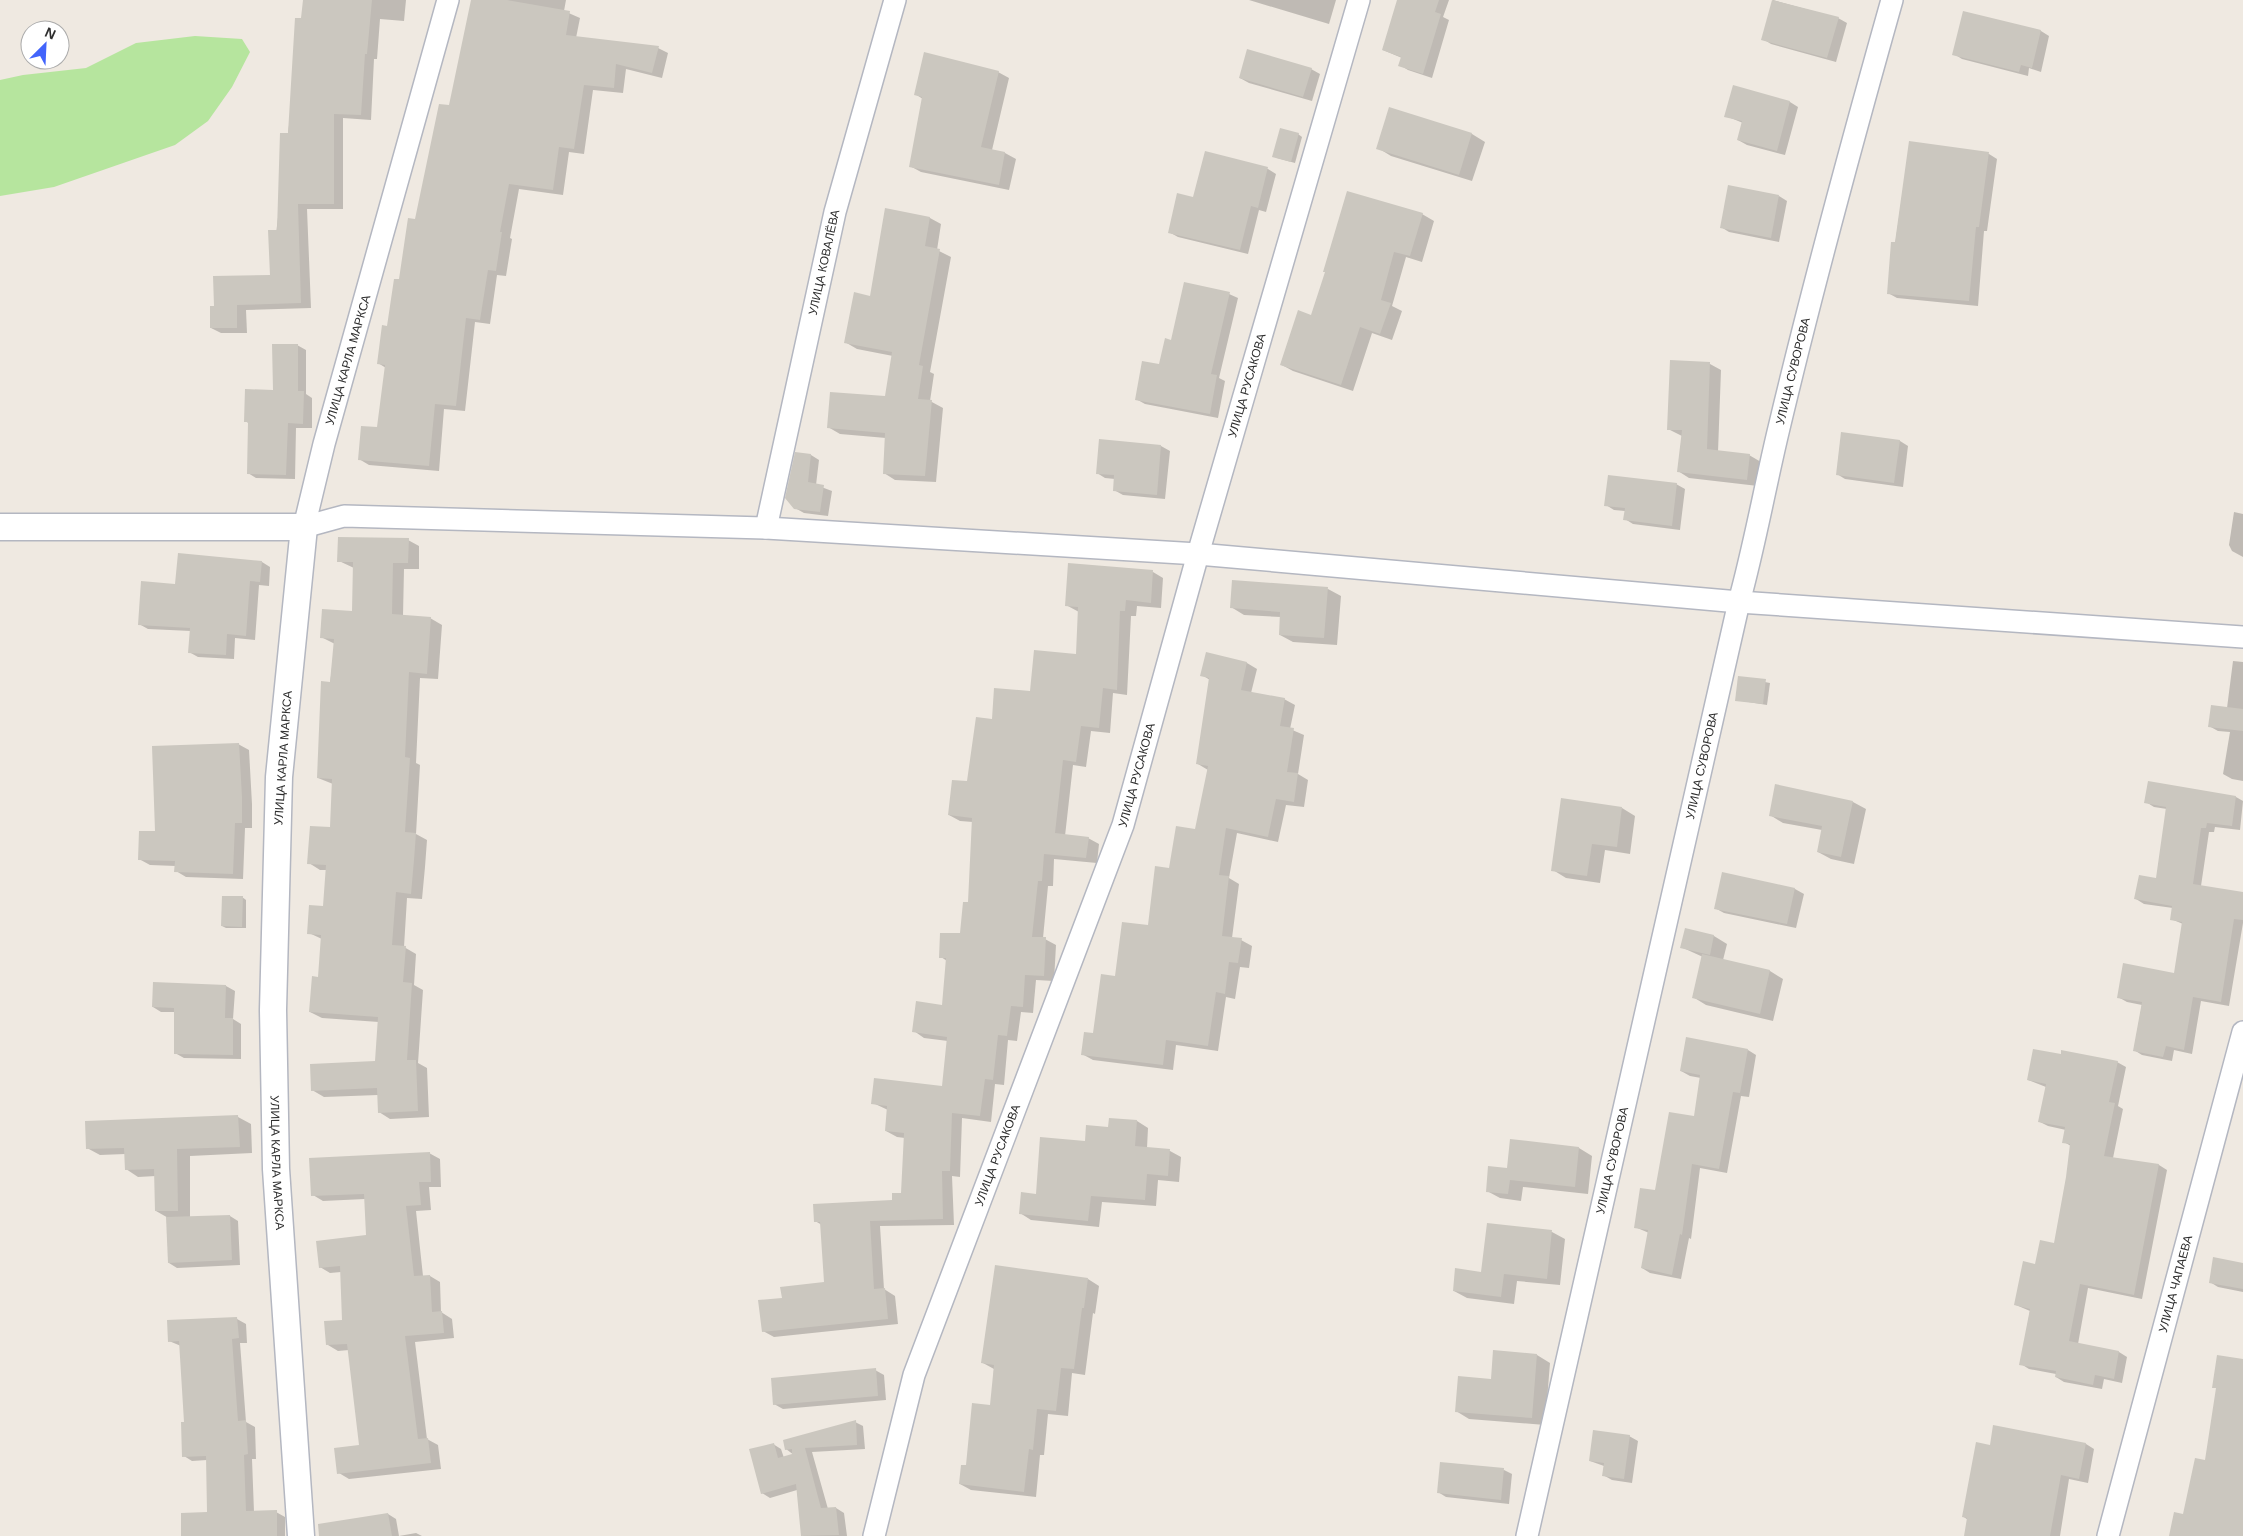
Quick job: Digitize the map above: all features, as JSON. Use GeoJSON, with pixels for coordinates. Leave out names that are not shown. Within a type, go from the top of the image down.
{"type":"FeatureCollection","features":[{"type":"Feature","properties":{"kind":"street","name":"УЛИЦА КАРЛА МАРКСА"},"geometry":{"type":"LineString","coordinates":[[301,1536],[276,1169],[273,1010],[279,777],[304,527],[324,444],[448,0]]}},
{"type":"Feature","properties":{"kind":"street","name":"УЛИЦА КОВАЛЁВА"},"geometry":{"type":"LineString","coordinates":[[766,528],[836,212],[895,0]]}},
{"type":"Feature","properties":{"kind":"street","name":"УЛИЦА РУСАКОВА"},"geometry":{"type":"LineString","coordinates":[[874,1536],[914,1375],[1123,826],[1198,554],[1359,0]]}},
{"type":"Feature","properties":{"kind":"street","name":"УЛИЦА СУВОРОВА"},"geometry":{"type":"LineString","coordinates":[[1527,1536],[1739,602],[1754,547],[1778,429],[1845,167],[1892,0]]}},
{"type":"Feature","properties":{"kind":"street"},"geometry":{"type":"LineString","coordinates":[[0,527],[304,527],[344,516],[766,528],[1198,554],[1739,602],[2243,637]]}},
{"type":"Feature","properties":{"kind":"street","name":"УЛИЦА ЧАПАЕВА"},"geometry":{"type":"LineString","coordinates":[[2108,1536],[2243,1032]]}},
{"type":"Feature","properties":{"kind":"green space"},"geometry":{"type":"Polygon","coordinates":[[[195,36],[242,39],[250,52],[232,87],[208,121],[175,145],[54,187],[0,196],[0,80],[23,75],[86,68],[136,43],[195,36]]]}},
{"type":"Feature","properties":{"kind":"building"},"geometry":{"type":"Polygon","coordinates":[[[303,0],[372,0],[367,54],[365,54],[361,115],[334,114],[334,204],[298,204],[301,303],[237,305],[237,328],[210,328],[210,306],[214,306],[213,276],[270,275],[268,230],[277,230],[280,133],[288,133],[295,18],[301,18],[303,0]]]}},
{"type":"Feature","properties":{"kind":"building"},"geometry":{"type":"Polygon","coordinates":[[[471,0],[507,0],[570,11],[566,35],[659,46],[652,73],[616,64],[614,88],[584,85],[574,149],[559,147],[553,190],[509,184],[500,232],[502,232],[496,271],[488,270],[480,320],[466,318],[456,406],[435,404],[429,466],[358,460],[361,426],[377,427],[385,365],[377,364],[382,325],[387,326],[394,279],[399,279],[408,218],[415,219],[439,104],[449,105],[471,0]]]}},
{"type":"Feature","properties":{"kind":"building"},"geometry":{"type":"Polygon","coordinates":[[[1397,0],[1439,0],[1435,12],[1441,14],[1423,74],[1398,66],[1401,57],[1382,50],[1397,0]]]}},
{"type":"Feature","properties":{"kind":"building"},"geometry":{"type":"Polygon","coordinates":[[[1772,0],[1839,17],[1827,58],[1761,40],[1772,0]]]}},
{"type":"Feature","properties":{"kind":"building"},"geometry":{"type":"Polygon","coordinates":[[[1963,11],[2041,30],[2032,68],[2021,65],[2019,72],[1952,55],[1963,11]]]}},
{"type":"Feature","properties":{"kind":"building"},"geometry":{"type":"Polygon","coordinates":[[[1247,49],[1312,68],[1303,97],[1239,78],[1247,49]]]}},
{"type":"Feature","properties":{"kind":"building"},"geometry":{"type":"Polygon","coordinates":[[[924,52],[999,71],[981,147],[1005,152],[999,185],[909,167],[922,97],[914,95],[924,52]]]}},
{"type":"Feature","properties":{"kind":"building"},"geometry":{"type":"Polygon","coordinates":[[[1733,85],[1790,101],[1777,151],[1737,140],[1742,121],[1724,117],[1733,85]]]}},
{"type":"Feature","properties":{"kind":"building"},"geometry":{"type":"Polygon","coordinates":[[[1389,107],[1472,133],[1459,175],[1376,149],[1389,107]]]}},
{"type":"Feature","properties":{"kind":"building"},"geometry":{"type":"Polygon","coordinates":[[[1280,128],[1299,133],[1291,162],[1272,157],[1280,128]]]}},
{"type":"Feature","properties":{"kind":"building"},"geometry":{"type":"Polygon","coordinates":[[[1909,141],[1989,152],[1979,227],[1976,227],[1969,301],[1887,294],[1891,242],[1895,242],[1909,141]]]}},
{"type":"Feature","properties":{"kind":"building"},"geometry":{"type":"Polygon","coordinates":[[[1205,151],[1268,167],[1258,208],[1251,206],[1240,250],[1168,233],[1177,193],[1193,197],[1205,151]]]}},
{"type":"Feature","properties":{"kind":"building"},"geometry":{"type":"Polygon","coordinates":[[[1728,185],[1779,195],[1771,238],[1720,228],[1728,185]]]}},
{"type":"Feature","properties":{"kind":"building"},"geometry":{"type":"Polygon","coordinates":[[[1347,191],[1423,213],[1410,256],[1394,252],[1381,300],[1391,303],[1380,334],[1360,327],[1341,385],[1280,365],[1298,310],[1311,315],[1347,191]]]}},
{"type":"Feature","properties":{"kind":"building"},"geometry":{"type":"Polygon","coordinates":[[[885,208],[930,217],[925,246],[940,249],[919,365],[923,366],[918,399],[932,400],[925,476],[883,474],[885,433],[827,428],[830,392],[885,396],[892,352],[844,343],[854,292],[870,296],[885,208]]]}},
{"type":"Feature","properties":{"kind":"building"},"geometry":{"type":"Polygon","coordinates":[[[1184,282],[1230,292],[1211,374],[1217,375],[1210,414],[1135,400],[1142,361],[1159,364],[1165,338],[1171,340],[1184,282]]]}},
{"type":"Feature","properties":{"kind":"building"},"geometry":{"type":"Polygon","coordinates":[[[272,344],[298,344],[298,391],[304,391],[303,424],[288,423],[286,475],[247,474],[248,422],[244,422],[245,389],[273,390],[272,344]]]}},
{"type":"Feature","properties":{"kind":"building"},"geometry":{"type":"Polygon","coordinates":[[[1670,360],[1710,362],[1707,449],[1750,454],[1747,480],[1677,472],[1682,430],[1667,430],[1670,360]]]}},
{"type":"Feature","properties":{"kind":"building"},"geometry":{"type":"Polygon","coordinates":[[[1841,432],[1900,440],[1894,483],[1836,475],[1841,432]]]}},
{"type":"Feature","properties":{"kind":"building"},"geometry":{"type":"Polygon","coordinates":[[[1099,439],[1161,445],[1157,495],[1113,491],[1114,475],[1096,474],[1099,439]]]}},
{"type":"Feature","properties":{"kind":"building"},"geometry":{"type":"Polygon","coordinates":[[[795,452],[811,454],[808,482],[824,485],[820,512],[794,509],[785,498],[795,452]]]}},
{"type":"Feature","properties":{"kind":"building"},"geometry":{"type":"Polygon","coordinates":[[[1608,475],[1677,483],[1672,526],[1623,520],[1625,508],[1604,506],[1608,475]]]}},
{"type":"Feature","properties":{"kind":"building"},"geometry":{"type":"Polygon","coordinates":[[[338,537],[409,538],[408,563],[393,563],[392,614],[431,617],[427,674],[409,672],[405,757],[410,758],[405,832],[416,833],[411,894],[396,892],[392,945],[406,946],[403,982],[412,983],[407,1060],[416,1060],[418,1111],[378,1113],[377,1088],[311,1091],[310,1064],[375,1061],[378,1017],[309,1012],[312,976],[318,977],[321,935],[307,934],[309,905],[323,906],[326,865],[307,864],[310,826],[330,827],[332,779],[317,778],[321,681],[330,682],[334,639],[320,638],[322,609],[352,611],[353,562],[337,562],[338,537]]]}},
{"type":"Feature","properties":{"kind":"building"},"geometry":{"type":"Polygon","coordinates":[[[178,553],[262,561],[260,582],[250,581],[246,636],[227,634],[226,655],[188,653],[190,628],[138,625],[141,581],[175,584],[178,553]]]}},
{"type":"Feature","properties":{"kind":"building"},"geometry":{"type":"Polygon","coordinates":[[[1068,563],[1153,570],[1151,603],[1126,600],[1125,611],[1120,611],[1117,690],[1103,688],[1099,728],[1081,726],[1076,762],[1063,760],[1055,833],[1089,837],[1086,858],[1044,854],[1042,881],[1038,881],[1032,937],[1046,937],[1044,976],[1025,975],[1023,1007],[1011,1006],[1007,1036],[998,1035],[993,1080],[985,1079],[980,1116],[952,1113],[950,1171],[942,1171],[943,1219],[870,1221],[874,1289],[885,1288],[888,1319],[762,1332],[758,1300],[782,1298],[780,1287],[824,1282],[820,1222],[814,1222],[813,1204],[892,1200],[892,1193],[901,1193],[904,1133],[885,1131],[887,1106],[871,1104],[874,1078],[942,1086],[947,1037],[912,1032],[916,1001],[942,1005],[946,958],[939,958],[940,933],[960,933],[963,902],[968,902],[972,818],[948,815],[952,780],[967,781],[976,717],[992,719],[994,688],[1030,691],[1034,650],[1076,654],[1078,607],[1065,606],[1068,563]]]}},
{"type":"Feature","properties":{"kind":"building"},"geometry":{"type":"Polygon","coordinates":[[[1232,580],[1328,587],[1324,638],[1279,635],[1280,612],[1230,608],[1232,580]]]}},
{"type":"Feature","properties":{"kind":"building"},"geometry":{"type":"Polygon","coordinates":[[[1206,652],[1247,662],[1241,690],[1285,698],[1280,726],[1294,728],[1287,772],[1298,773],[1294,802],[1276,799],[1268,837],[1226,828],[1219,875],[1229,876],[1222,936],[1242,938],[1238,963],[1229,962],[1225,994],[1216,992],[1208,1046],[1166,1040],[1163,1065],[1081,1055],[1084,1032],[1093,1033],[1101,974],[1115,976],[1122,922],[1148,925],[1155,866],[1169,868],[1176,826],[1195,829],[1208,766],[1196,764],[1209,678],[1200,676],[1206,652]]]}},
{"type":"Feature","properties":{"kind":"building"},"geometry":{"type":"Polygon","coordinates":[[[1738,676],[1766,679],[1763,704],[1735,701],[1738,676]]]}},
{"type":"Feature","properties":{"kind":"building"},"geometry":{"type":"Polygon","coordinates":[[[2211,705],[2243,709],[2243,731],[2208,727],[2211,705]]]}},
{"type":"Feature","properties":{"kind":"building"},"geometry":{"type":"Polygon","coordinates":[[[239,743],[242,823],[235,823],[233,874],[174,872],[175,861],[138,860],[139,831],[155,831],[152,746],[239,743]]]}},
{"type":"Feature","properties":{"kind":"building"},"geometry":{"type":"Polygon","coordinates":[[[2148,781],[2236,796],[2232,826],[2207,823],[2206,828],[2201,828],[2193,884],[2243,892],[2243,920],[2234,919],[2221,1002],[2193,997],[2184,1050],[2166,1046],[2163,1057],[2133,1051],[2142,1002],[2117,998],[2123,963],[2174,973],[2182,922],[2170,920],[2172,906],[2134,899],[2139,875],[2156,878],[2166,807],[2144,803],[2148,781]]]}},
{"type":"Feature","properties":{"kind":"building"},"geometry":{"type":"Polygon","coordinates":[[[1775,784],[1853,801],[1841,857],[1817,852],[1822,826],[1769,816],[1775,784]]]}},
{"type":"Feature","properties":{"kind":"building"},"geometry":{"type":"Polygon","coordinates":[[[1561,798],[1622,807],[1617,847],[1592,844],[1587,876],[1551,871],[1561,798]]]}},
{"type":"Feature","properties":{"kind":"building"},"geometry":{"type":"Polygon","coordinates":[[[1722,872],[1795,888],[1787,924],[1714,909],[1722,872]]]}},
{"type":"Feature","properties":{"kind":"building"},"geometry":{"type":"Polygon","coordinates":[[[222,896],[243,896],[242,927],[221,926],[222,896]]]}},
{"type":"Feature","properties":{"kind":"building"},"geometry":{"type":"Polygon","coordinates":[[[1685,928],[1714,935],[1710,955],[1680,948],[1685,928]]]}},
{"type":"Feature","properties":{"kind":"building"},"geometry":{"type":"Polygon","coordinates":[[[1702,954],[1770,970],[1760,1014],[1692,998],[1702,954]]]}},
{"type":"Feature","properties":{"kind":"building"},"geometry":{"type":"Polygon","coordinates":[[[153,982],[226,985],[225,1018],[233,1018],[233,1055],[174,1054],[174,1008],[152,1007],[153,982]]]}},
{"type":"Feature","properties":{"kind":"building"},"geometry":{"type":"Polygon","coordinates":[[[1686,1037],[1748,1049],[1740,1093],[1733,1092],[1719,1169],[1692,1164],[1682,1235],[1680,1234],[1672,1275],[1641,1268],[1648,1230],[1634,1228],[1640,1188],[1655,1190],[1669,1112],[1694,1116],[1700,1075],[1680,1071],[1686,1037]]]}},
{"type":"Feature","properties":{"kind":"building"},"geometry":{"type":"Polygon","coordinates":[[[2033,1049],[2061,1054],[2061,1050],[2118,1061],[2109,1102],[2115,1103],[2104,1156],[2159,1164],[2134,1295],[2080,1284],[2069,1341],[2119,1351],[2114,1379],[2095,1375],[2093,1385],[2055,1377],[2056,1371],[2019,1365],[2030,1309],[2014,1305],[2023,1261],[2035,1264],[2040,1240],[2054,1243],[2070,1144],[2062,1143],[2065,1127],[2038,1122],[2046,1084],[2027,1080],[2033,1049]]]}},
{"type":"Feature","properties":{"kind":"building"},"geometry":{"type":"Polygon","coordinates":[[[238,1115],[240,1147],[177,1149],[178,1211],[155,1211],[154,1169],[125,1170],[124,1148],[86,1149],[85,1121],[238,1115]]]}},
{"type":"Feature","properties":{"kind":"building"},"geometry":{"type":"Polygon","coordinates":[[[1109,1118],[1137,1120],[1135,1146],[1170,1149],[1168,1176],[1147,1174],[1145,1200],[1091,1196],[1088,1221],[1019,1214],[1021,1192],[1036,1194],[1040,1137],[1085,1141],[1086,1125],[1108,1127],[1109,1118]]]}},
{"type":"Feature","properties":{"kind":"building"},"geometry":{"type":"Polygon","coordinates":[[[1510,1139],[1579,1147],[1575,1187],[1510,1180],[1508,1194],[1486,1192],[1488,1166],[1507,1168],[1510,1139]]]}},
{"type":"Feature","properties":{"kind":"building"},"geometry":{"type":"Polygon","coordinates":[[[430,1152],[431,1182],[419,1182],[421,1205],[406,1206],[414,1276],[430,1275],[432,1312],[442,1311],[444,1333],[405,1336],[418,1439],[428,1438],[431,1463],[337,1474],[334,1448],[359,1445],[347,1344],[326,1345],[324,1321],[342,1320],[340,1266],[319,1268],[316,1241],[366,1235],[364,1194],[311,1196],[309,1158],[430,1152]]]}},
{"type":"Feature","properties":{"kind":"building"},"geometry":{"type":"Polygon","coordinates":[[[230,1215],[232,1260],[168,1263],[166,1217],[230,1215]]]}},
{"type":"Feature","properties":{"kind":"building"},"geometry":{"type":"Polygon","coordinates":[[[1487,1223],[1552,1230],[1547,1279],[1504,1274],[1501,1297],[1453,1291],[1455,1268],[1481,1272],[1487,1223]]]}},
{"type":"Feature","properties":{"kind":"building"},"geometry":{"type":"Polygon","coordinates":[[[2213,1257],[2243,1263],[2243,1289],[2209,1283],[2213,1257]]]}},
{"type":"Feature","properties":{"kind":"building"},"geometry":{"type":"Polygon","coordinates":[[[995,1265],[1088,1278],[1074,1369],[1061,1368],[1056,1411],[1037,1409],[1033,1450],[1029,1449],[1024,1492],[959,1484],[961,1465],[966,1465],[972,1403],[990,1405],[994,1365],[981,1363],[995,1265]]]}},
{"type":"Feature","properties":{"kind":"building"},"geometry":{"type":"Polygon","coordinates":[[[237,1317],[239,1338],[232,1339],[238,1421],[246,1420],[248,1454],[244,1455],[246,1511],[277,1510],[277,1536],[181,1536],[181,1513],[207,1512],[206,1456],[182,1457],[181,1422],[184,1422],[179,1341],[168,1342],[167,1320],[237,1317]]]}},
{"type":"Feature","properties":{"kind":"building"},"geometry":{"type":"Polygon","coordinates":[[[1493,1350],[1537,1354],[1532,1418],[1455,1412],[1458,1376],[1491,1379],[1493,1350]]]}},
{"type":"Feature","properties":{"kind":"building"},"geometry":{"type":"Polygon","coordinates":[[[2217,1355],[2243,1359],[2243,1536],[2169,1536],[2174,1512],[2183,1514],[2195,1458],[2205,1460],[2216,1388],[2212,1388],[2217,1355]]]}},
{"type":"Feature","properties":{"kind":"building"},"geometry":{"type":"Polygon","coordinates":[[[876,1368],[878,1396],[773,1405],[771,1378],[876,1368]]]}},
{"type":"Feature","properties":{"kind":"building"},"geometry":{"type":"Polygon","coordinates":[[[856,1420],[857,1445],[805,1448],[821,1508],[836,1507],[839,1535],[801,1536],[796,1484],[761,1494],[749,1449],[774,1443],[778,1458],[792,1454],[792,1449],[785,1450],[783,1440],[856,1420]]]}},
{"type":"Feature","properties":{"kind":"building"},"geometry":{"type":"Polygon","coordinates":[[[1993,1425],[2086,1443],[2079,1479],[2061,1475],[2050,1536],[1964,1536],[1967,1518],[1962,1517],[1976,1442],[1990,1445],[1993,1425]]]}},
{"type":"Feature","properties":{"kind":"building"},"geometry":{"type":"Polygon","coordinates":[[[1593,1430],[1630,1435],[1624,1479],[1602,1476],[1604,1463],[1589,1461],[1593,1430]]]}},
{"type":"Feature","properties":{"kind":"building"},"geometry":{"type":"Polygon","coordinates":[[[1440,1462],[1504,1468],[1501,1500],[1437,1493],[1440,1462]]]}},
{"type":"Feature","properties":{"kind":"building"},"geometry":{"type":"Polygon","coordinates":[[[388,1513],[392,1536],[319,1536],[318,1524],[388,1513]]]}}]}
